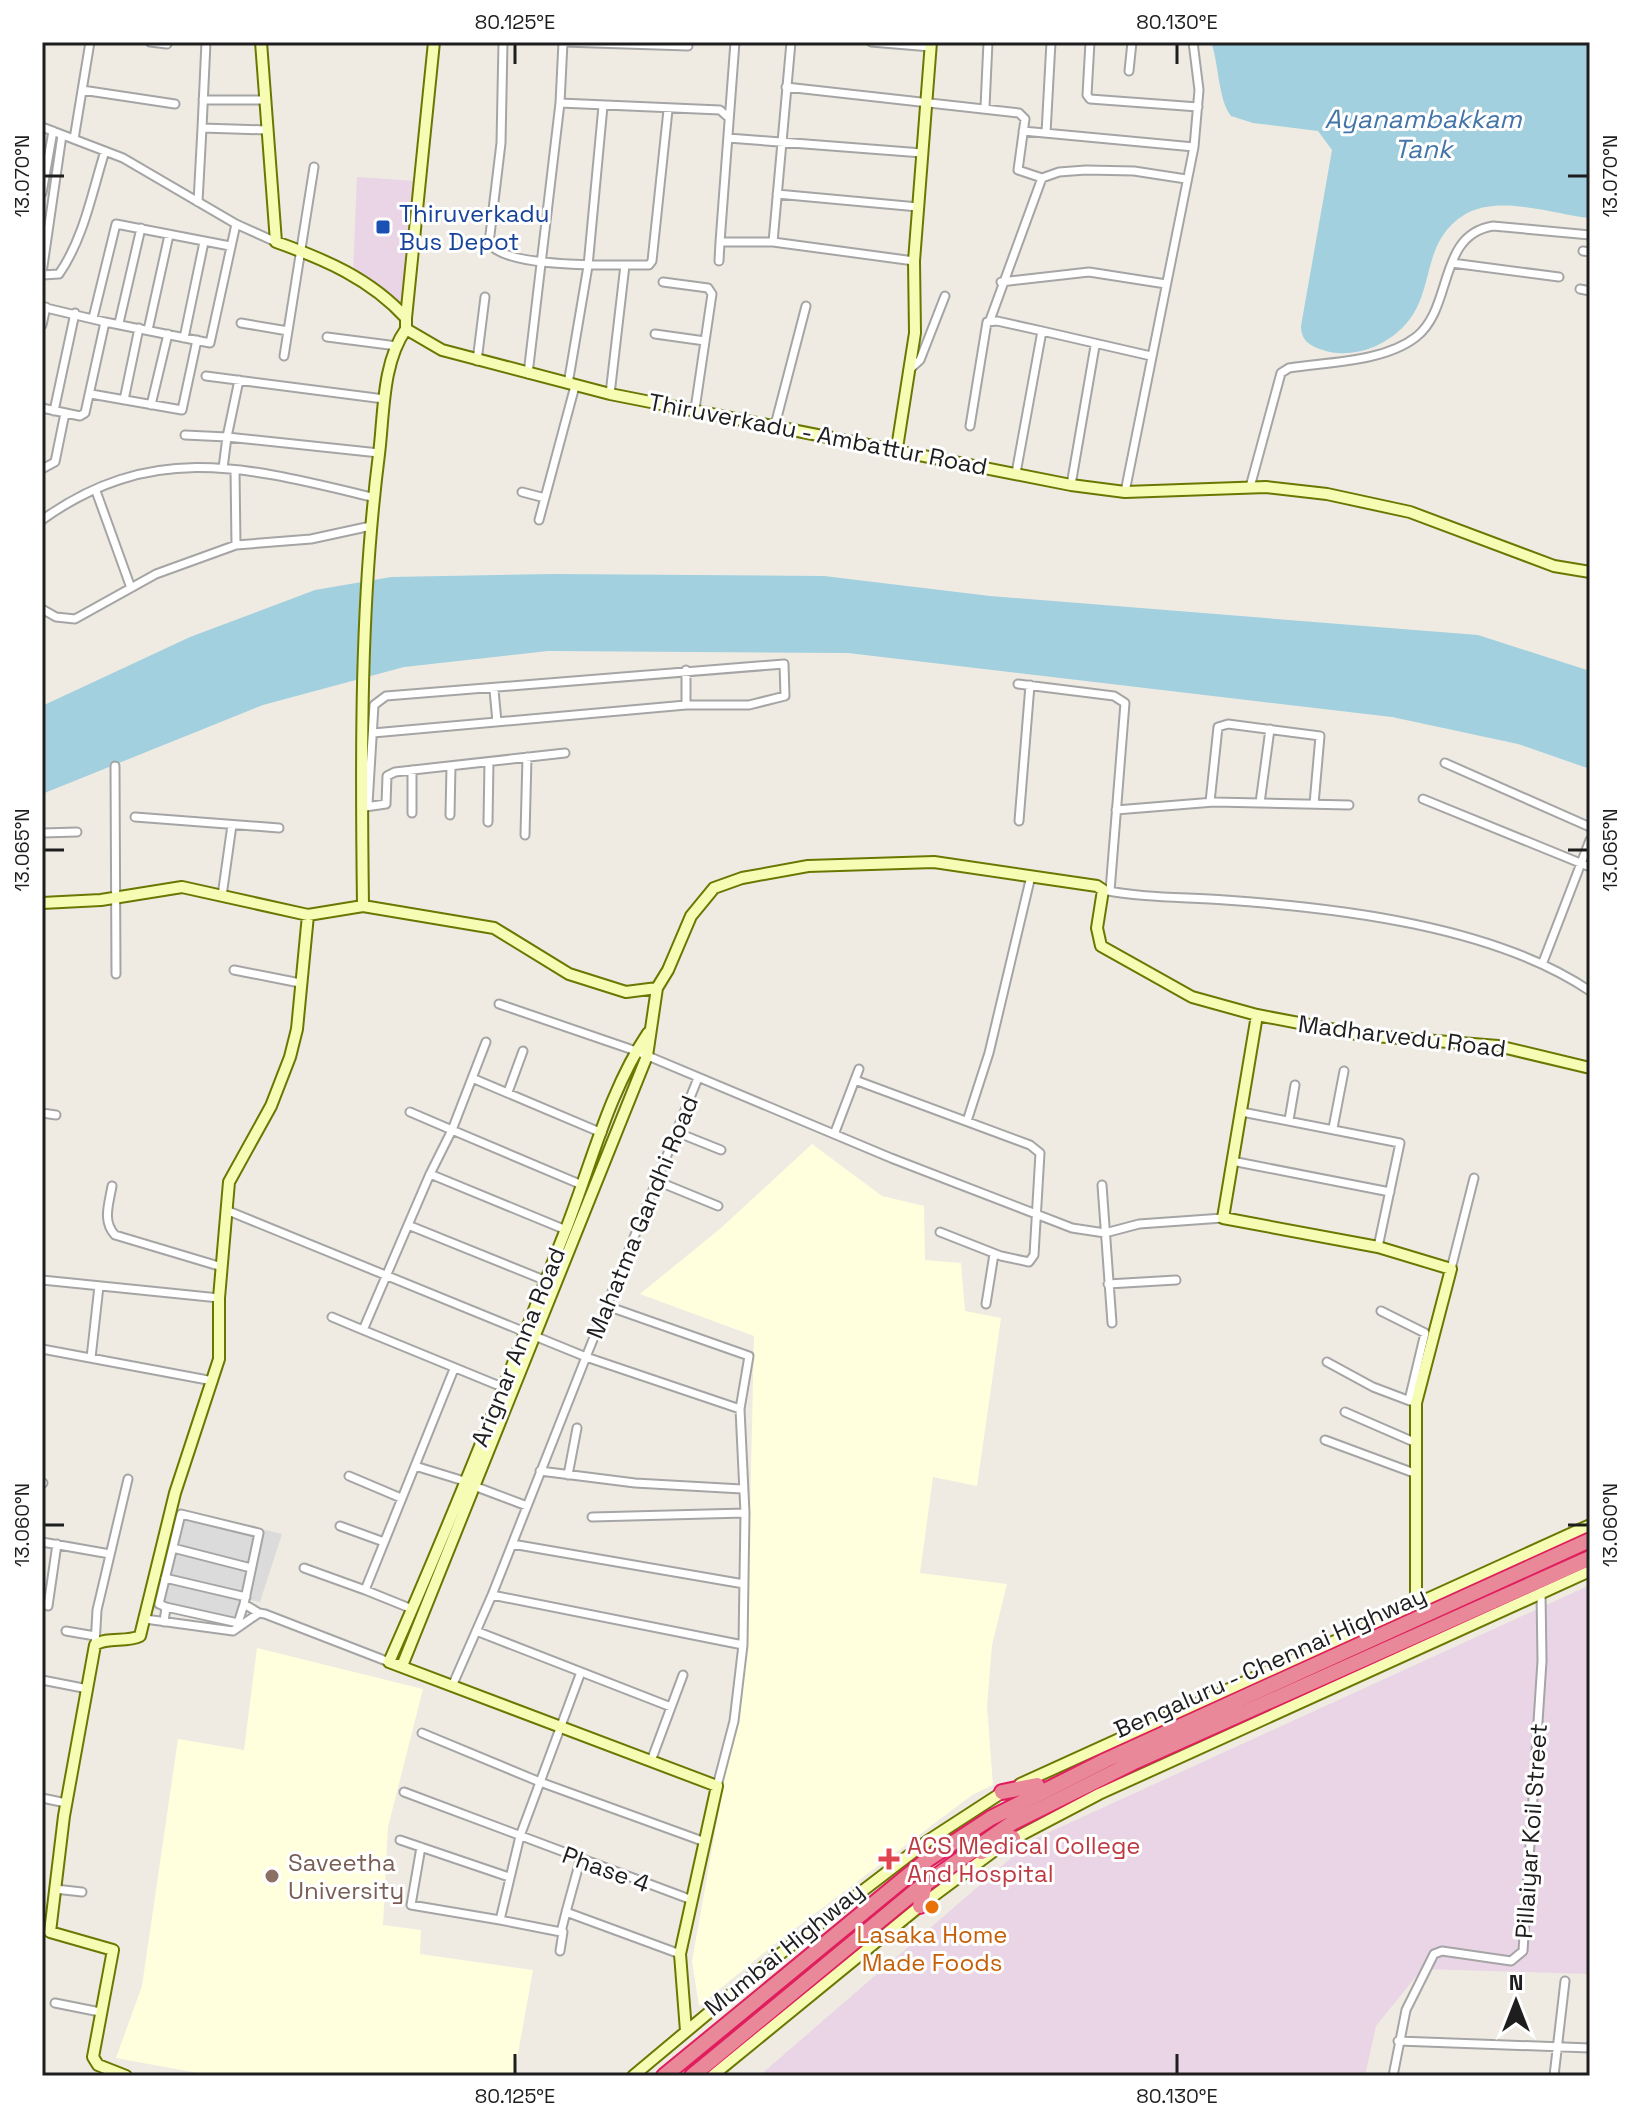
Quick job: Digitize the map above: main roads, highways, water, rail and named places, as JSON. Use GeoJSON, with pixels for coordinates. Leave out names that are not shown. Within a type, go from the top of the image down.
{"type":"FeatureCollection","features":[{"type":"Feature","properties":{"kind":"highway","name":"Bengaluru - Chennai Highway"},"geometry":{"type":"LineString","coordinates":[[972,1830],[1025,1798],[1123,1752],[1590,1540]]}},
{"type":"Feature","properties":{"kind":"highway","name":"Bengaluru - Chennai Highway"},"geometry":{"type":"LineString","coordinates":[[947,1867],[979,1844],[1074,1789],[1539,1588],[1590,1558]]}},
{"type":"Feature","properties":{"kind":"highway"},"geometry":{"type":"LineString","coordinates":[[1002,1792],[1028,1789],[1105,1756],[1123,1752]]}},
{"type":"Feature","properties":{"kind":"highway","name":"Mumbai Highway"},"geometry":{"type":"LineString","coordinates":[[666,2076],[927,1860],[972,1830]]}},
{"type":"Feature","properties":{"kind":"highway"},"geometry":{"type":"LineString","coordinates":[[692,2076],[947,1867],[1013,1838]]}},
{"type":"Feature","properties":{"kind":"highway"},"geometry":{"type":"LineString","coordinates":[[920,1906],[925,1884]]}},
{"type":"Feature","properties":{"kind":"water","name":"Ayanambakkam Tank"},"geometry":{"type":"Polygon","coordinates":[[[1211,42],[1590,42],[1590,218],[1509,206],[1478,209],[1464,215],[1448,229],[1437,245],[1421,299],[1398,332],[1376,346],[1356,352],[1336,353],[1314,347],[1304,339],[1301,326],[1332,150],[1318,131],[1253,123],[1231,116],[1224,101],[1211,42]]]}},
{"type":"Feature","properties":{"kind":"water"},"geometry":{"type":"Polygon","coordinates":[[[554,574],[824,576],[990,596],[1478,635],[1590,671],[1590,769],[1518,744],[1392,717],[848,653],[548,651],[404,667],[263,705],[42,794],[42,706],[190,637],[315,590],[391,577],[554,574]]]}},
{"type":"Feature","properties":{"kind":"place","name":"Thiruverkadu Bus Depot"},"geometry":{"type":"Point","coordinates":[383,227]}},
{"type":"Feature","properties":{"kind":"place","name":"ACS Medical College And Hospital"},"geometry":{"type":"Point","coordinates":[889,1859]}},
{"type":"Feature","properties":{"kind":"place","name":"Saveetha University"},"geometry":{"type":"Point","coordinates":[272,1876]}},
{"type":"Feature","properties":{"kind":"place","name":"Lasaka Home Made Foods"},"geometry":{"type":"Point","coordinates":[932,1907]}}]}
